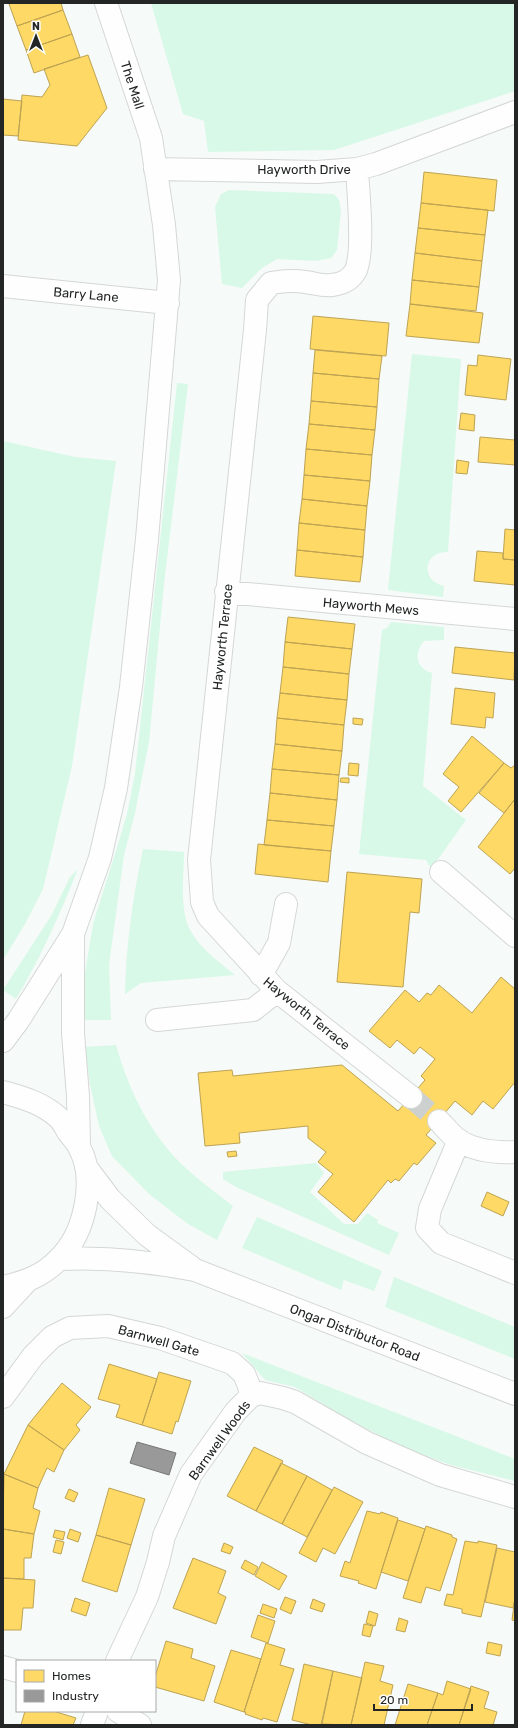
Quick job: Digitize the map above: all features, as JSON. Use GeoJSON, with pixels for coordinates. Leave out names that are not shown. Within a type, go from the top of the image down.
{"type":"FeatureCollection","features":[{"type":"Feature","properties":{"kind":"street","name":"The Mall"},"geometry":{"type":"LineString","coordinates":[[73,934],[100,858],[116,788],[131,687],[147,539],[170,280],[164,226],[151,138],[106,3]]}},
{"type":"Feature","properties":{"kind":"street","name":"Hayworth Drive"},"geometry":{"type":"LineString","coordinates":[[155,168],[317,172],[357,169],[376,164],[515,112]]}},
{"type":"Feature","properties":{"kind":"street","name":"Hayworth Terrace"},"geometry":{"type":"LineString","coordinates":[[357,169],[360,228],[358,259],[355,271],[350,279],[332,285],[298,281],[271,283],[256,300],[254,337],[199,860],[202,902],[208,916],[277,991],[411,1097]]}},
{"type":"Feature","properties":{"kind":"street","name":"Barry Lane"},"geometry":{"type":"LineString","coordinates":[[3,286],[168,303]]}},
{"type":"Feature","properties":{"kind":"street","name":"Hayworth Mews"},"geometry":{"type":"LineString","coordinates":[[226,592],[515,619]]}},
{"type":"Feature","properties":{"kind":"street"},"geometry":{"type":"LineString","coordinates":[[441,872],[515,936]]}},
{"type":"Feature","properties":{"kind":"street"},"geometry":{"type":"LineString","coordinates":[[261,975],[279,943],[286,904]]}},
{"type":"Feature","properties":{"kind":"street"},"geometry":{"type":"LineString","coordinates":[[3,1041],[73,934]]}},
{"type":"Feature","properties":{"kind":"street"},"geometry":{"type":"LineString","coordinates":[[3,1287],[27,1281],[45,1271],[60,1259],[79,1231],[88,1200],[82,1157],[73,1033],[73,934]]}},
{"type":"Feature","properties":{"kind":"street"},"geometry":{"type":"LineString","coordinates":[[157,1020],[253,1010],[277,991]]}},
{"type":"Feature","properties":{"kind":"street","name":"Ongar Distributor Road"},"geometry":{"type":"LineString","coordinates":[[3,1092],[33,1100],[60,1120],[110,1199],[147,1235],[195,1270]]}},
{"type":"Feature","properties":{"kind":"street"},"geometry":{"type":"LineString","coordinates":[[438,1121],[459,1140],[474,1148],[496,1152],[515,1152]]}},
{"type":"Feature","properties":{"kind":"street"},"geometry":{"type":"LineString","coordinates":[[459,1140],[430,1209],[427,1228],[441,1243],[515,1272]]}},
{"type":"Feature","properties":{"kind":"street","name":"Ongar Distributor Road"},"geometry":{"type":"LineString","coordinates":[[60,1259],[78,1258],[162,1264],[195,1270],[515,1394]]}},
{"type":"Feature","properties":{"kind":"street"},"geometry":{"type":"LineString","coordinates":[[3,1307],[27,1281]]}},
{"type":"Feature","properties":{"kind":"street","name":"Barnwell Gate"},"geometry":{"type":"LineString","coordinates":[[3,1397],[33,1356],[52,1337],[70,1328],[108,1326],[160,1338],[232,1363],[244,1374],[251,1396]]}},
{"type":"Feature","properties":{"kind":"street","name":"Barnwell Woods"},"geometry":{"type":"LineString","coordinates":[[117,1660],[147,1596],[158,1562],[164,1536],[191,1474],[236,1411],[251,1396],[260,1393],[294,1402],[366,1443],[440,1475],[515,1497]]}},
{"type":"Feature","properties":{"kind":"street"},"geometry":{"type":"LineString","coordinates":[[3,1667],[16,1671]]}},
{"type":"Feature","properties":{"kind":"street"},"geometry":{"type":"LineString","coordinates":[[92,1725],[97,1712]]}},
{"type":"Feature","properties":{"kind":"street"},"geometry":{"type":"LineString","coordinates":[[120,1712],[140,1725]]}},
{"type":"Feature","properties":{"kind":"green space"},"geometry":{"type":"Polygon","coordinates":[[[151,3],[515,3],[515,91],[334,150],[208,152],[204,121],[183,114],[151,3]]]}},
{"type":"Feature","properties":{"kind":"green space"},"geometry":{"type":"Polygon","coordinates":[[[229,190],[334,194],[339,200],[341,211],[337,250],[331,258],[316,261],[277,259],[262,268],[242,288],[222,284],[215,207],[221,194],[229,190]]]}},
{"type":"Feature","properties":{"kind":"green space"},"geometry":{"type":"Polygon","coordinates":[[[412,354],[461,359],[448,552],[433,556],[429,561],[428,567],[428,573],[431,578],[436,583],[444,586],[443,597],[388,590],[412,354]]]}},
{"type":"Feature","properties":{"kind":"green space"},"geometry":{"type":"Polygon","coordinates":[[[177,383],[188,384],[164,584],[149,742],[135,813],[124,855],[109,965],[111,1020],[84,1020],[84,979],[93,924],[127,814],[135,774],[177,383]]]}},
{"type":"Feature","properties":{"kind":"green space"},"geometry":{"type":"Polygon","coordinates":[[[3,441],[75,457],[116,461],[72,766],[43,889],[25,924],[3,960],[3,441]]]}},
{"type":"Feature","properties":{"kind":"green space"},"geometry":{"type":"Polygon","coordinates":[[[391,622],[444,627],[444,640],[424,641],[418,655],[419,664],[422,668],[432,673],[423,786],[466,820],[431,869],[426,860],[359,854],[382,630],[387,628],[391,622]]]}},
{"type":"Feature","properties":{"kind":"green space"},"geometry":{"type":"Polygon","coordinates":[[[143,849],[184,852],[183,897],[187,923],[195,938],[201,945],[235,975],[141,983],[125,994],[131,921],[143,849]]]}},
{"type":"Feature","properties":{"kind":"green space"},"geometry":{"type":"Polygon","coordinates":[[[78,869],[50,935],[16,999],[3,990],[51,916],[70,877],[78,869]]]}},
{"type":"Feature","properties":{"kind":"green space"},"geometry":{"type":"Polygon","coordinates":[[[116,1045],[121,1062],[135,1096],[152,1128],[175,1157],[188,1170],[233,1206],[217,1240],[188,1224],[149,1194],[112,1156],[99,1126],[90,1084],[85,1047],[116,1045]]]}},
{"type":"Feature","properties":{"kind":"green space"},"geometry":{"type":"Polygon","coordinates":[[[316,1163],[324,1173],[310,1192],[344,1224],[358,1224],[367,1213],[378,1220],[377,1223],[399,1233],[389,1255],[236,1187],[223,1179],[223,1172],[316,1163]]]}},
{"type":"Feature","properties":{"kind":"green space"},"geometry":{"type":"Polygon","coordinates":[[[257,1217],[382,1271],[374,1291],[344,1280],[341,1290],[242,1248],[257,1217]]]}},
{"type":"Feature","properties":{"kind":"green space"},"geometry":{"type":"Polygon","coordinates":[[[394,1277],[515,1327],[515,1359],[385,1307],[394,1277]]]}},
{"type":"Feature","properties":{"kind":"green space"},"geometry":{"type":"Polygon","coordinates":[[[242,1353],[515,1459],[515,1481],[451,1465],[404,1448],[346,1418],[295,1387],[265,1380],[242,1353]]]}},
{"type":"Feature","properties":{"kind":"building: Homes"},"geometry":{"type":"Polygon","coordinates":[[[61,3],[63,10],[17,26],[9,4],[61,3]]]}},
{"type":"Feature","properties":{"kind":"building: Homes"},"geometry":{"type":"Polygon","coordinates":[[[63,10],[72,34],[26,50],[17,26],[63,10]]]}},
{"type":"Feature","properties":{"kind":"building: Homes"},"geometry":{"type":"Polygon","coordinates":[[[72,34],[80,57],[34,73],[26,50],[72,34]]]}},
{"type":"Feature","properties":{"kind":"building: Homes"},"geometry":{"type":"Polygon","coordinates":[[[88,55],[107,108],[77,146],[18,140],[22,95],[42,97],[50,85],[44,69],[88,55]]]}},
{"type":"Feature","properties":{"kind":"building: Homes"},"geometry":{"type":"Polygon","coordinates":[[[3,99],[22,101],[18,136],[3,135],[3,99]]]}},
{"type":"Feature","properties":{"kind":"building: Homes"},"geometry":{"type":"Polygon","coordinates":[[[424,172],[497,180],[494,211],[421,203],[424,172]]]}},
{"type":"Feature","properties":{"kind":"building: Homes"},"geometry":{"type":"Polygon","coordinates":[[[421,203],[488,210],[485,235],[418,228],[421,203]]]}},
{"type":"Feature","properties":{"kind":"building: Homes"},"geometry":{"type":"Polygon","coordinates":[[[418,228],[485,235],[482,261],[415,253],[418,228]]]}},
{"type":"Feature","properties":{"kind":"building: Homes"},"geometry":{"type":"Polygon","coordinates":[[[415,253],[482,261],[479,287],[412,280],[415,253]]]}},
{"type":"Feature","properties":{"kind":"building: Homes"},"geometry":{"type":"Polygon","coordinates":[[[412,280],[479,287],[476,311],[410,304],[412,280]]]}},
{"type":"Feature","properties":{"kind":"building: Homes"},"geometry":{"type":"Polygon","coordinates":[[[410,304],[483,313],[479,343],[406,336],[410,304]]]}},
{"type":"Feature","properties":{"kind":"building: Homes"},"geometry":{"type":"Polygon","coordinates":[[[313,316],[389,323],[386,356],[310,349],[313,316]]]}},
{"type":"Feature","properties":{"kind":"building: Homes"},"geometry":{"type":"Polygon","coordinates":[[[315,350],[382,356],[379,379],[313,373],[315,350]]]}},
{"type":"Feature","properties":{"kind":"building: Homes"},"geometry":{"type":"Polygon","coordinates":[[[478,355],[511,359],[506,400],[465,395],[468,365],[477,366],[478,355]]]}},
{"type":"Feature","properties":{"kind":"building: Homes"},"geometry":{"type":"Polygon","coordinates":[[[313,373],[379,379],[377,407],[311,401],[313,373]]]}},
{"type":"Feature","properties":{"kind":"building: Homes"},"geometry":{"type":"Polygon","coordinates":[[[311,401],[377,407],[375,430],[309,424],[311,401]]]}},
{"type":"Feature","properties":{"kind":"building: Homes"},"geometry":{"type":"Polygon","coordinates":[[[461,413],[475,415],[474,431],[459,429],[461,413]]]}},
{"type":"Feature","properties":{"kind":"building: Homes"},"geometry":{"type":"Polygon","coordinates":[[[309,424],[375,430],[372,455],[306,449],[309,424]]]}},
{"type":"Feature","properties":{"kind":"building: Homes"},"geometry":{"type":"Polygon","coordinates":[[[480,437],[515,440],[515,465],[478,462],[480,437]]]}},
{"type":"Feature","properties":{"kind":"building: Homes"},"geometry":{"type":"Polygon","coordinates":[[[306,449],[372,455],[370,481],[304,475],[306,449]]]}},
{"type":"Feature","properties":{"kind":"building: Homes"},"geometry":{"type":"Polygon","coordinates":[[[457,460],[469,462],[467,474],[456,473],[457,460]]]}},
{"type":"Feature","properties":{"kind":"building: Homes"},"geometry":{"type":"Polygon","coordinates":[[[304,475],[370,481],[367,506],[302,499],[304,475]]]}},
{"type":"Feature","properties":{"kind":"building: Homes"},"geometry":{"type":"Polygon","coordinates":[[[302,499],[367,506],[365,530],[299,523],[302,499]]]}},
{"type":"Feature","properties":{"kind":"building: Homes"},"geometry":{"type":"Polygon","coordinates":[[[299,523],[365,530],[363,557],[297,550],[299,523]]]}},
{"type":"Feature","properties":{"kind":"building: Homes"},"geometry":{"type":"Polygon","coordinates":[[[505,529],[515,530],[515,560],[503,559],[505,529]]]}},
{"type":"Feature","properties":{"kind":"building: Homes"},"geometry":{"type":"Polygon","coordinates":[[[297,550],[363,557],[360,582],[295,576],[297,550]]]}},
{"type":"Feature","properties":{"kind":"building: Homes"},"geometry":{"type":"Polygon","coordinates":[[[477,551],[503,553],[503,559],[515,560],[515,585],[474,581],[477,551]]]}},
{"type":"Feature","properties":{"kind":"building: Homes"},"geometry":{"type":"Polygon","coordinates":[[[288,617],[355,624],[352,649],[285,642],[288,617]]]}},
{"type":"Feature","properties":{"kind":"building: Homes"},"geometry":{"type":"Polygon","coordinates":[[[285,642],[352,649],[349,674],[283,667],[285,642]]]}},
{"type":"Feature","properties":{"kind":"building: Homes"},"geometry":{"type":"Polygon","coordinates":[[[455,647],[515,653],[514,680],[452,673],[455,647]]]}},
{"type":"Feature","properties":{"kind":"building: Homes"},"geometry":{"type":"Polygon","coordinates":[[[283,667],[349,674],[347,700],[280,693],[283,667]]]}},
{"type":"Feature","properties":{"kind":"building: Homes"},"geometry":{"type":"Polygon","coordinates":[[[455,688],[495,693],[493,718],[486,717],[485,728],[451,724],[455,688]]]}},
{"type":"Feature","properties":{"kind":"building: Homes"},"geometry":{"type":"Polygon","coordinates":[[[280,693],[347,700],[344,725],[277,718],[280,693]]]}},
{"type":"Feature","properties":{"kind":"building: Homes"},"geometry":{"type":"Polygon","coordinates":[[[277,718],[344,725],[342,751],[275,744],[277,718]]]}},
{"type":"Feature","properties":{"kind":"building: Homes"},"geometry":{"type":"Polygon","coordinates":[[[353,718],[363,719],[362,725],[353,724],[353,718]]]}},
{"type":"Feature","properties":{"kind":"building: Homes"},"geometry":{"type":"Polygon","coordinates":[[[472,736],[504,763],[461,812],[448,801],[459,787],[443,774],[472,736]]]}},
{"type":"Feature","properties":{"kind":"building: Homes"},"geometry":{"type":"Polygon","coordinates":[[[275,744],[342,751],[339,775],[272,769],[275,744]]]}},
{"type":"Feature","properties":{"kind":"building: Homes"},"geometry":{"type":"Polygon","coordinates":[[[349,763],[359,764],[358,776],[348,775],[349,763]]]}},
{"type":"Feature","properties":{"kind":"building: Homes"},"geometry":{"type":"Polygon","coordinates":[[[504,763],[511,768],[515,765],[515,799],[504,813],[479,793],[504,763]]]}},
{"type":"Feature","properties":{"kind":"building: Homes"},"geometry":{"type":"Polygon","coordinates":[[[272,769],[339,775],[337,800],[270,793],[272,769]]]}},
{"type":"Feature","properties":{"kind":"building: Homes"},"geometry":{"type":"Polygon","coordinates":[[[341,778],[349,778],[349,783],[340,782],[341,778]]]}},
{"type":"Feature","properties":{"kind":"building: Homes"},"geometry":{"type":"Polygon","coordinates":[[[270,793],[337,800],[334,826],[267,820],[270,793]]]}},
{"type":"Feature","properties":{"kind":"building: Homes"},"geometry":{"type":"Polygon","coordinates":[[[515,799],[515,868],[510,874],[478,847],[515,799]]]}},
{"type":"Feature","properties":{"kind":"building: Homes"},"geometry":{"type":"Polygon","coordinates":[[[267,820],[334,826],[331,851],[264,845],[267,820]]]}},
{"type":"Feature","properties":{"kind":"building: Homes"},"geometry":{"type":"Polygon","coordinates":[[[258,844],[331,851],[328,882],[255,874],[258,844]]]}},
{"type":"Feature","properties":{"kind":"building: Homes"},"geometry":{"type":"Polygon","coordinates":[[[347,872],[422,879],[419,913],[410,912],[403,987],[337,982],[347,872]]]}},
{"type":"Feature","properties":{"kind":"building: Homes"},"geometry":{"type":"Polygon","coordinates":[[[501,977],[515,989],[515,1082],[493,1109],[483,1101],[472,1115],[455,1101],[426,1135],[436,1143],[417,1165],[414,1163],[399,1181],[395,1179],[391,1183],[388,1180],[354,1222],[318,1192],[333,1174],[318,1162],[326,1152],[308,1138],[308,1126],[239,1133],[240,1143],[205,1146],[198,1073],[232,1070],[233,1076],[342,1065],[398,1111],[425,1080],[421,1076],[435,1059],[420,1047],[414,1054],[397,1040],[390,1048],[369,1031],[405,990],[419,1002],[427,993],[431,995],[439,985],[472,1013],[501,977]]]}},
{"type":"Feature","properties":{"kind":"building: Homes"},"geometry":{"type":"Polygon","coordinates":[[[236,1151],[237,1156],[228,1157],[227,1152],[236,1151]]]}},
{"type":"Feature","properties":{"kind":"building: Homes"},"geometry":{"type":"Polygon","coordinates":[[[487,1192],[509,1202],[503,1216],[481,1206],[487,1192]]]}},
{"type":"Feature","properties":{"kind":"building: Homes"},"geometry":{"type":"Polygon","coordinates":[[[109,1364],[157,1379],[142,1425],[116,1417],[120,1405],[98,1399],[109,1364]]]}},
{"type":"Feature","properties":{"kind":"building: Homes"},"geometry":{"type":"Polygon","coordinates":[[[159,1372],[191,1381],[178,1422],[176,1421],[172,1434],[142,1425],[159,1372]]]}},
{"type":"Feature","properties":{"kind":"building: Homes"},"geometry":{"type":"Polygon","coordinates":[[[62,1383],[91,1407],[76,1425],[80,1430],[64,1450],[28,1425],[62,1383]]]}},
{"type":"Feature","properties":{"kind":"building: Homes"},"geometry":{"type":"Polygon","coordinates":[[[28,1425],[64,1450],[54,1472],[47,1468],[38,1488],[4,1474],[28,1425]]]}},
{"type":"Feature","properties":{"kind":"building: Homes"},"geometry":{"type":"Polygon","coordinates":[[[254,1447],[283,1461],[256,1511],[227,1496],[254,1447]]]}},
{"type":"Feature","properties":{"kind":"building: Homes"},"geometry":{"type":"Polygon","coordinates":[[[281,1463],[307,1476],[282,1524],[256,1511],[281,1463]]]}},
{"type":"Feature","properties":{"kind":"building: Homes"},"geometry":{"type":"Polygon","coordinates":[[[4,1474],[38,1488],[33,1508],[40,1511],[34,1534],[3,1529],[4,1474]]]}},
{"type":"Feature","properties":{"kind":"building: Homes"},"geometry":{"type":"Polygon","coordinates":[[[307,1476],[332,1490],[307,1537],[282,1524],[307,1476]]]}},
{"type":"Feature","properties":{"kind":"building: Homes"},"geometry":{"type":"Polygon","coordinates":[[[334,1487],[363,1502],[335,1554],[323,1548],[316,1562],[299,1553],[334,1487]]]}},
{"type":"Feature","properties":{"kind":"building: Homes"},"geometry":{"type":"Polygon","coordinates":[[[109,1488],[145,1499],[131,1545],[96,1535],[109,1488]]]}},
{"type":"Feature","properties":{"kind":"building: Homes"},"geometry":{"type":"Polygon","coordinates":[[[69,1489],[78,1493],[74,1502],[65,1498],[69,1489]]]}},
{"type":"Feature","properties":{"kind":"building: Homes"},"geometry":{"type":"Polygon","coordinates":[[[367,1511],[380,1514],[381,1512],[398,1518],[376,1589],[358,1583],[359,1581],[340,1576],[345,1561],[350,1563],[367,1511]]]}},
{"type":"Feature","properties":{"kind":"building: Homes"},"geometry":{"type":"Polygon","coordinates":[[[398,1520],[425,1529],[408,1581],[381,1572],[398,1520]]]}},
{"type":"Feature","properties":{"kind":"building: Homes"},"geometry":{"type":"Polygon","coordinates":[[[426,1526],[452,1535],[452,1537],[457,1539],[440,1591],[426,1587],[421,1603],[403,1598],[426,1526]]]}},
{"type":"Feature","properties":{"kind":"building: Homes"},"geometry":{"type":"Polygon","coordinates":[[[3,1529],[34,1534],[31,1558],[24,1558],[24,1579],[3,1578],[3,1529]]]}},
{"type":"Feature","properties":{"kind":"building: Homes"},"geometry":{"type":"Polygon","coordinates":[[[70,1529],[81,1533],[78,1542],[67,1538],[70,1529]]]}},
{"type":"Feature","properties":{"kind":"building: Homes"},"geometry":{"type":"Polygon","coordinates":[[[55,1530],[65,1532],[63,1540],[53,1537],[55,1530]]]}},
{"type":"Feature","properties":{"kind":"building: Homes"},"geometry":{"type":"Polygon","coordinates":[[[96,1535],[131,1545],[117,1592],[82,1581],[96,1535]]]}},
{"type":"Feature","properties":{"kind":"building: Homes"},"geometry":{"type":"Polygon","coordinates":[[[56,1540],[64,1542],[61,1554],[53,1552],[56,1540]]]}},
{"type":"Feature","properties":{"kind":"building: Homes"},"geometry":{"type":"Polygon","coordinates":[[[465,1541],[478,1543],[478,1541],[497,1545],[481,1617],[462,1613],[462,1609],[444,1605],[447,1594],[453,1595],[465,1541]]]}},
{"type":"Feature","properties":{"kind":"building: Homes"},"geometry":{"type":"Polygon","coordinates":[[[224,1543],[233,1547],[230,1554],[221,1551],[224,1543]]]}},
{"type":"Feature","properties":{"kind":"building: Homes"},"geometry":{"type":"Polygon","coordinates":[[[497,1548],[515,1552],[515,1598],[513,1608],[485,1602],[497,1548]]]}},
{"type":"Feature","properties":{"kind":"building: Homes"},"geometry":{"type":"Polygon","coordinates":[[[193,1558],[226,1571],[218,1593],[226,1597],[216,1624],[173,1608],[193,1558]]]}},
{"type":"Feature","properties":{"kind":"building: Homes"},"geometry":{"type":"Polygon","coordinates":[[[245,1560],[258,1567],[254,1575],[241,1568],[245,1560]]]}},
{"type":"Feature","properties":{"kind":"building: Homes"},"geometry":{"type":"Polygon","coordinates":[[[262,1562],[287,1576],[279,1590],[255,1576],[262,1562]]]}},
{"type":"Feature","properties":{"kind":"building: Homes"},"geometry":{"type":"Polygon","coordinates":[[[3,1578],[35,1580],[33,1608],[23,1608],[21,1630],[3,1630],[3,1578]]]}},
{"type":"Feature","properties":{"kind":"building: Homes"},"geometry":{"type":"Polygon","coordinates":[[[285,1597],[296,1601],[291,1614],[280,1609],[285,1597]]]}},
{"type":"Feature","properties":{"kind":"building: Homes"},"geometry":{"type":"Polygon","coordinates":[[[75,1598],[90,1603],[86,1616],[71,1611],[75,1598]]]}},
{"type":"Feature","properties":{"kind":"building: Homes"},"geometry":{"type":"Polygon","coordinates":[[[515,1598],[515,1621],[512,1620],[515,1598]]]}},
{"type":"Feature","properties":{"kind":"building: Homes"},"geometry":{"type":"Polygon","coordinates":[[[313,1599],[325,1604],[322,1612],[310,1608],[313,1599]]]}},
{"type":"Feature","properties":{"kind":"building: Homes"},"geometry":{"type":"Polygon","coordinates":[[[263,1604],[277,1609],[274,1618],[260,1613],[263,1604]]]}},
{"type":"Feature","properties":{"kind":"building: Homes"},"geometry":{"type":"Polygon","coordinates":[[[369,1611],[378,1614],[375,1626],[366,1623],[369,1611]]]}},
{"type":"Feature","properties":{"kind":"building: Homes"},"geometry":{"type":"Polygon","coordinates":[[[258,1615],[275,1621],[268,1643],[251,1637],[258,1615]]]}},
{"type":"Feature","properties":{"kind":"building: Homes"},"geometry":{"type":"Polygon","coordinates":[[[399,1618],[408,1621],[405,1632],[396,1630],[399,1618]]]}},
{"type":"Feature","properties":{"kind":"building: Homes"},"geometry":{"type":"Polygon","coordinates":[[[364,1624],[373,1626],[370,1637],[362,1635],[364,1624]]]}},
{"type":"Feature","properties":{"kind":"building: Homes"},"geometry":{"type":"Polygon","coordinates":[[[166,1641],[193,1649],[191,1658],[215,1666],[204,1701],[156,1687],[156,1674],[166,1641]]]}},
{"type":"Feature","properties":{"kind":"building: Homes"},"geometry":{"type":"Polygon","coordinates":[[[488,1642],[502,1645],[500,1656],[486,1653],[488,1642]]]}},
{"type":"Feature","properties":{"kind":"building: Homes"},"geometry":{"type":"Polygon","coordinates":[[[266,1643],[285,1649],[280,1665],[294,1669],[277,1722],[263,1718],[262,1720],[245,1714],[246,1712],[244,1712],[266,1643]]]}},
{"type":"Feature","properties":{"kind":"building: Homes"},"geometry":{"type":"Polygon","coordinates":[[[231,1650],[261,1659],[244,1712],[214,1702],[231,1650]]]}},
{"type":"Feature","properties":{"kind":"building: Homes"},"geometry":{"type":"Polygon","coordinates":[[[365,1662],[384,1666],[380,1681],[393,1685],[384,1725],[351,1725],[365,1662]]]}},
{"type":"Feature","properties":{"kind":"building: Homes"},"geometry":{"type":"Polygon","coordinates":[[[304,1664],[333,1671],[321,1725],[312,1725],[292,1720],[304,1664]]]}},
{"type":"Feature","properties":{"kind":"building: Homes"},"geometry":{"type":"Polygon","coordinates":[[[333,1671],[362,1678],[351,1725],[322,1724],[333,1671]]]}},
{"type":"Feature","properties":{"kind":"building: Homes"},"geometry":{"type":"Polygon","coordinates":[[[447,1681],[471,1689],[459,1725],[427,1725],[438,1693],[443,1695],[447,1681]]]}},
{"type":"Feature","properties":{"kind":"building: Homes"},"geometry":{"type":"Polygon","coordinates":[[[408,1684],[438,1693],[427,1725],[395,1725],[408,1684]]]}},
{"type":"Feature","properties":{"kind":"building: Homes"},"geometry":{"type":"Polygon","coordinates":[[[471,1686],[489,1692],[484,1708],[497,1712],[493,1725],[459,1725],[471,1686]]]}},
{"type":"Feature","properties":{"kind":"building: Homes"},"geometry":{"type":"Polygon","coordinates":[[[25,1712],[56,1712],[76,1718],[73,1725],[21,1725],[25,1712]]]}},
{"type":"Feature","properties":{"kind":"building: Industry"},"geometry":{"type":"Polygon","coordinates":[[[137,1442],[176,1453],[169,1475],[130,1463],[137,1442]]]}},
{"type":"Feature","properties":{"kind":"tunnel"},"geometry":{"type":"LineString","coordinates":[[411,1097],[439,1121]]}}]}
